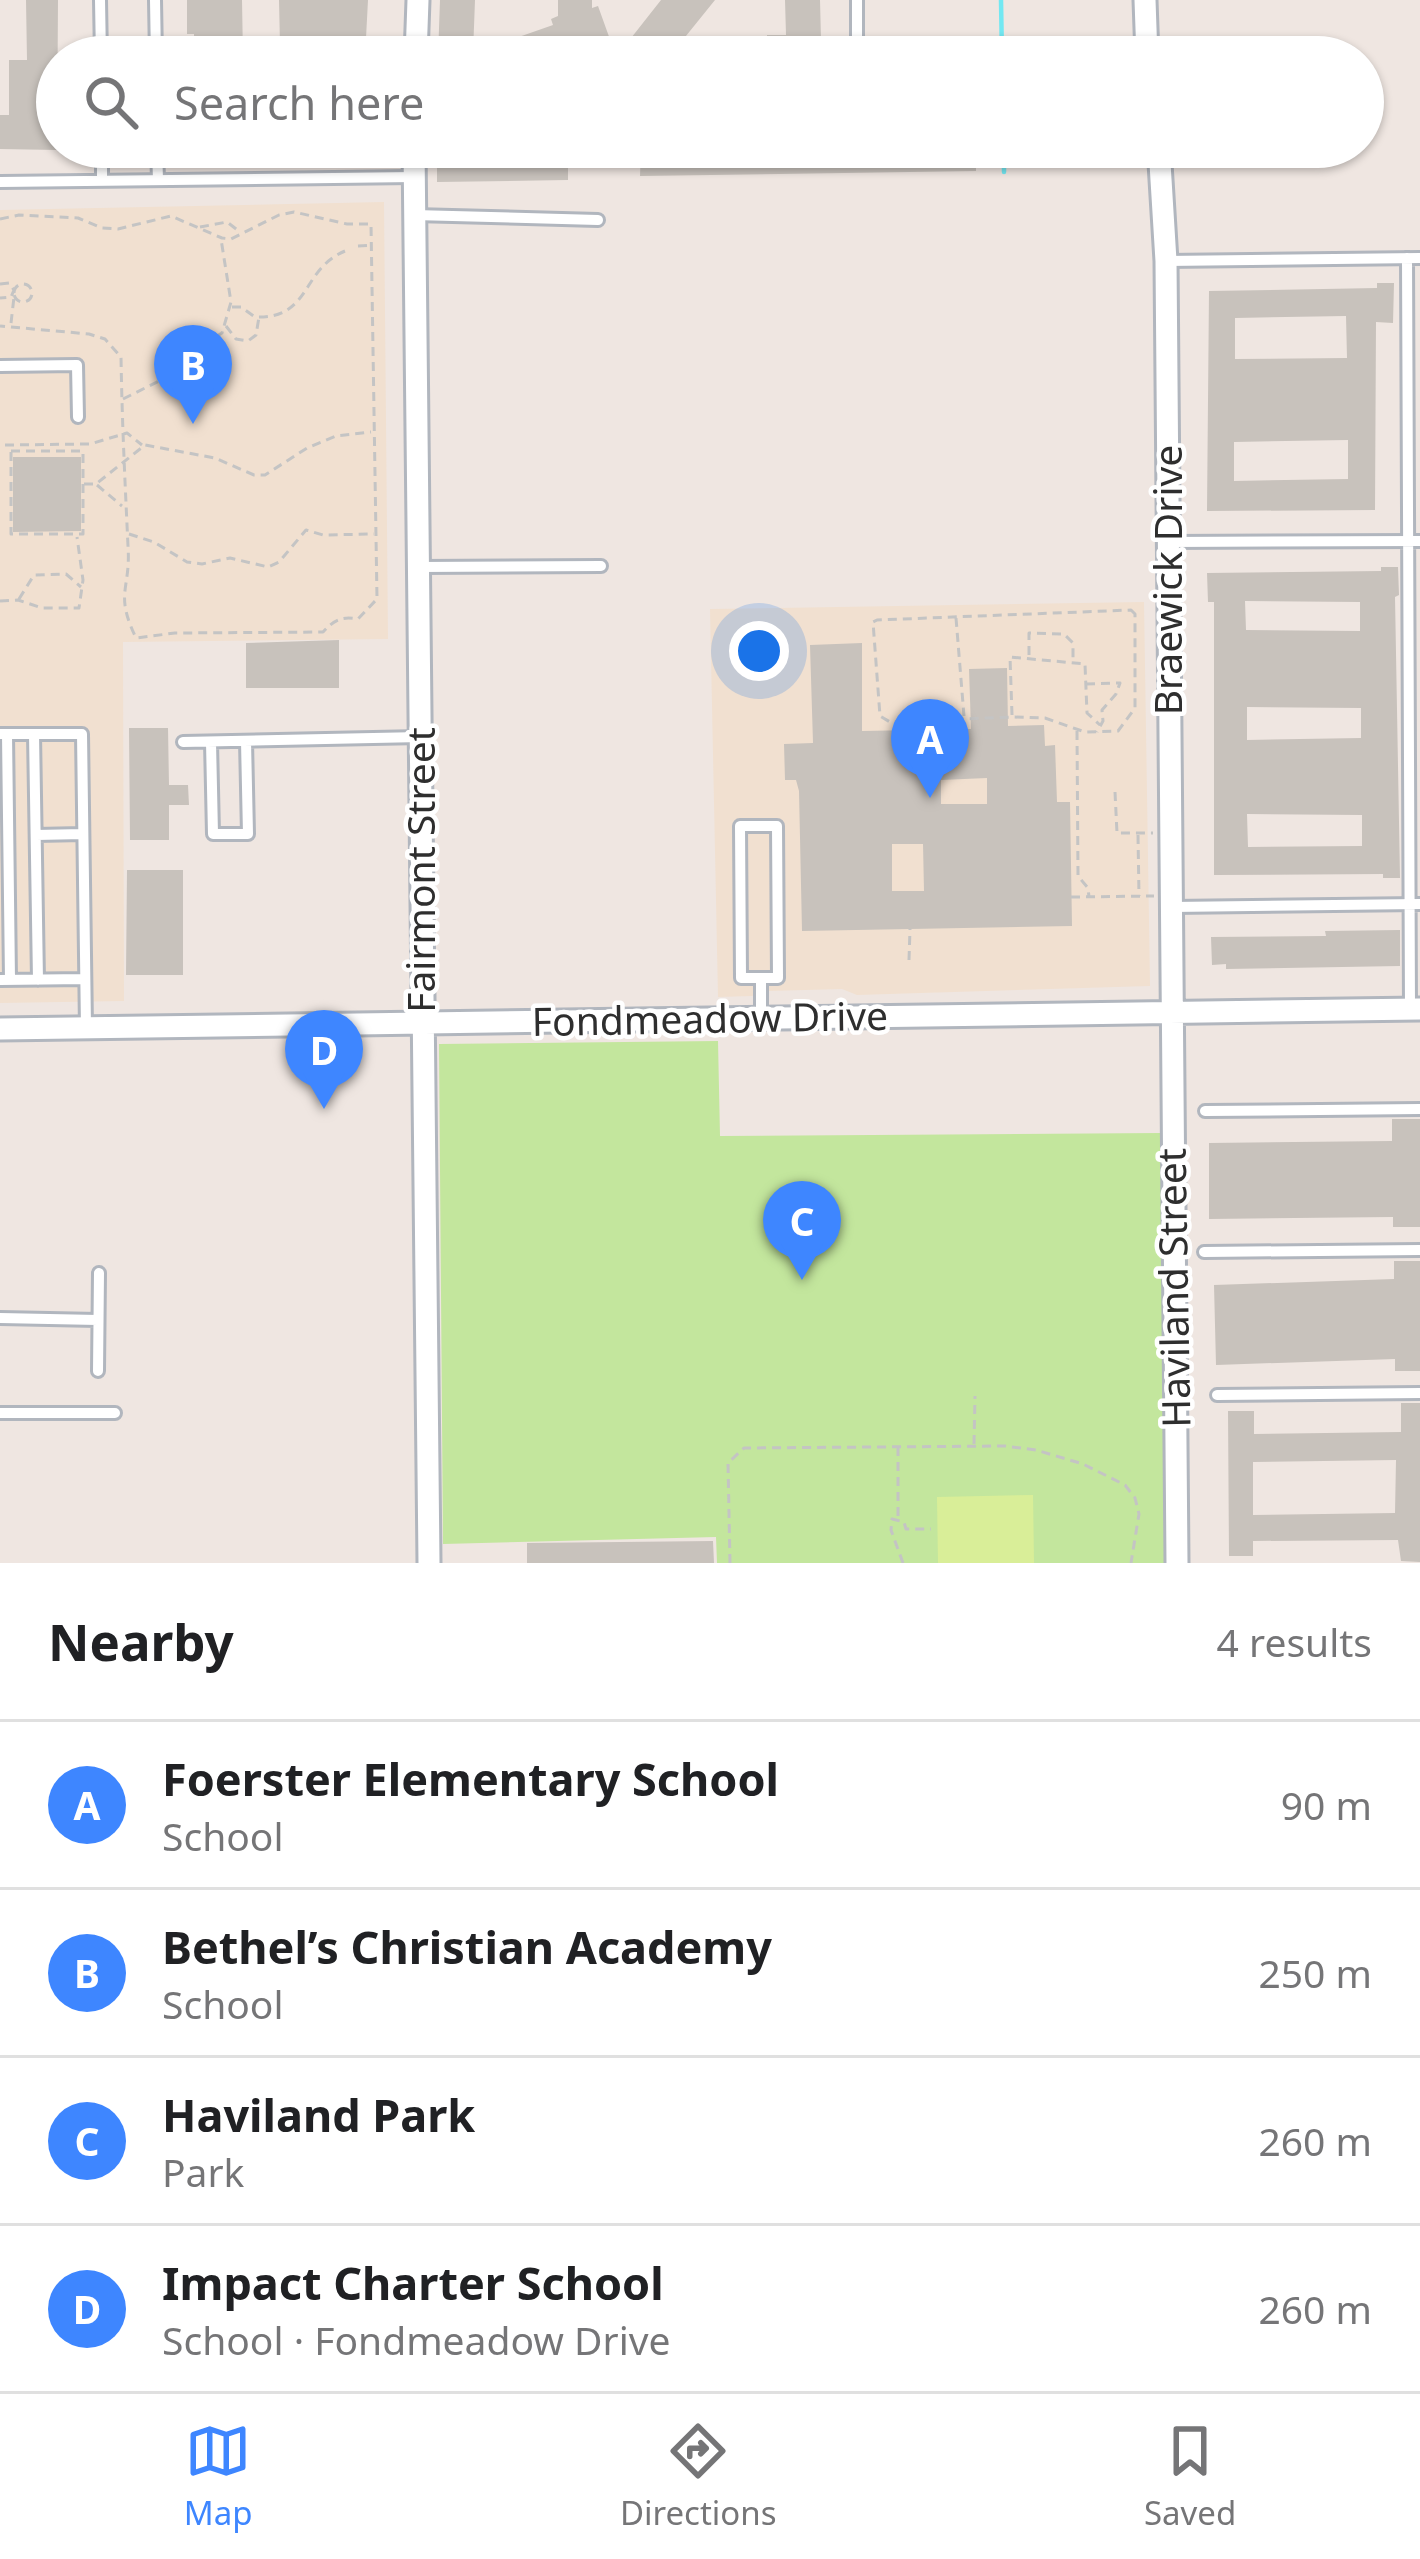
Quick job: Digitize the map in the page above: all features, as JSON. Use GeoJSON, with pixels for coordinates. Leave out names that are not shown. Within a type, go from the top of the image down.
{"type":"FeatureCollection","features":[{"type":"Feature","properties":{"kind":"street"},"geometry":{"type":"LineString","coordinates":[[417,36],[418,0]]}},
{"type":"Feature","properties":{"kind":"street"},"geometry":{"type":"LineString","coordinates":[[1145,0],[1146,36]]}},
{"type":"Feature","properties":{"kind":"street","name":"Fairmont Street"},"geometry":{"type":"LineString","coordinates":[[414,168],[429,1563]]}},
{"type":"Feature","properties":{"kind":"street","name":"Braewick Drive"},"geometry":{"type":"LineString","coordinates":[[1160,168],[1166,261],[1171,1012]]}},
{"type":"Feature","properties":{"kind":"street","name":"Fondmeadow Drive"},"geometry":{"type":"LineString","coordinates":[[0,1029],[1415,1009]]}},
{"type":"Feature","properties":{"kind":"street","name":"Haviland Street"},"geometry":{"type":"LineString","coordinates":[[1171,1012],[1177,1563]]}},
{"type":"Feature","properties":{"kind":"lane"},"geometry":{"type":"LineString","coordinates":[[100,0],[101,36]]}},
{"type":"Feature","properties":{"kind":"lane"},"geometry":{"type":"LineString","coordinates":[[155,0],[156,36]]}},
{"type":"Feature","properties":{"kind":"lane"},"geometry":{"type":"LineString","coordinates":[[857,0],[857,36]]}},
{"type":"Feature","properties":{"kind":"lane"},"geometry":{"type":"LineString","coordinates":[[102,168],[102,181]]}},
{"type":"Feature","properties":{"kind":"lane"},"geometry":{"type":"LineString","coordinates":[[158,168],[158,180]]}},
{"type":"Feature","properties":{"kind":"lane"},"geometry":{"type":"LineString","coordinates":[[0,182],[414,177]]}},
{"type":"Feature","properties":{"kind":"lane"},"geometry":{"type":"LineString","coordinates":[[414,215],[598,220]]}},
{"type":"Feature","properties":{"kind":"lane"},"geometry":{"type":"LineString","coordinates":[[1166,261],[1413,258],[1415,1009]]}},
{"type":"Feature","properties":{"kind":"lane"},"geometry":{"type":"LineString","coordinates":[[0,366],[77,364],[79,417]]}},
{"type":"Feature","properties":{"kind":"lane"},"geometry":{"type":"LineString","coordinates":[[1169,542],[1414,541]]}},
{"type":"Feature","properties":{"kind":"lane"},"geometry":{"type":"LineString","coordinates":[[418,567],[601,566]]}},
{"type":"Feature","properties":{"kind":"lane"},"geometry":{"type":"LineString","coordinates":[[86,979],[5,980],[4,734],[82,734],[86,979],[86,1028]]}},
{"type":"Feature","properties":{"kind":"lane"},"geometry":{"type":"LineString","coordinates":[[34,734],[38,980]]}},
{"type":"Feature","properties":{"kind":"lane"},"geometry":{"type":"LineString","coordinates":[[183,742],[421,737]]}},
{"type":"Feature","properties":{"kind":"lane"},"geometry":{"type":"LineString","coordinates":[[211,742],[213,834],[248,834],[246,741]]}},
{"type":"Feature","properties":{"kind":"lane"},"geometry":{"type":"LineString","coordinates":[[740,826],[777,826],[778,978],[761,978],[741,978],[740,826]]}},
{"type":"Feature","properties":{"kind":"lane"},"geometry":{"type":"LineString","coordinates":[[36,835],[83,834]]}},
{"type":"Feature","properties":{"kind":"lane"},"geometry":{"type":"LineString","coordinates":[[1169,902],[1415,904]]}},
{"type":"Feature","properties":{"kind":"lane"},"geometry":{"type":"LineString","coordinates":[[761,978],[761,1018]]}},
{"type":"Feature","properties":{"kind":"lane"},"geometry":{"type":"LineString","coordinates":[[1205,1111],[1420,1109]]}},
{"type":"Feature","properties":{"kind":"lane"},"geometry":{"type":"LineString","coordinates":[[1204,1252],[1420,1250]]}},
{"type":"Feature","properties":{"kind":"lane"},"geometry":{"type":"LineString","coordinates":[[98,1371],[99,1273]]}},
{"type":"Feature","properties":{"kind":"lane"},"geometry":{"type":"LineString","coordinates":[[0,1318],[98,1320]]}},
{"type":"Feature","properties":{"kind":"lane"},"geometry":{"type":"LineString","coordinates":[[1216,1395],[1420,1393]]}},
{"type":"Feature","properties":{"kind":"lane"},"geometry":{"type":"LineString","coordinates":[[0,1413],[115,1413]]}},
{"type":"Feature","properties":{"kind":"path"},"geometry":{"type":"LineString","coordinates":[[0,219],[19,215],[78,218],[118,229],[172,216],[221,238],[294,212],[346,224],[371,224],[377,598],[358,619],[344,616],[322,632],[175,633],[136,638],[122,610],[127,533],[121,357],[105,339],[0,326]]}},
{"type":"Feature","properties":{"kind":"path"},"geometry":{"type":"LineString","coordinates":[[198,228],[227,222],[242,233]]}},
{"type":"Feature","properties":{"kind":"path"},"geometry":{"type":"LineString","coordinates":[[122,400],[185,368],[199,366],[197,354],[203,344],[221,333],[230,307],[221,238]]}},
{"type":"Feature","properties":{"kind":"path"},"geometry":{"type":"LineString","coordinates":[[358,246],[373,245]]}},
{"type":"Feature","properties":{"kind":"path"},"geometry":{"type":"LineString","coordinates":[[230,307],[259,317],[287,314],[297,306],[318,267],[345,251]]}},
{"type":"Feature","properties":{"kind":"path"},"geometry":{"type":"LineString","coordinates":[[0,284],[11,285],[14,295],[10,325]]}},
{"type":"Feature","properties":{"kind":"path"},"geometry":{"type":"LineString","coordinates":[[0,298],[14,295]]}},
{"type":"Feature","properties":{"kind":"path"},"geometry":{"type":"LineString","coordinates":[[225,325],[236,339],[248,340],[256,335],[259,317]]}},
{"type":"Feature","properties":{"kind":"path"},"geometry":{"type":"LineString","coordinates":[[5,445],[90,444],[123,434],[144,447],[214,458],[265,475],[336,436],[374,432]]}},
{"type":"Feature","properties":{"kind":"path"},"geometry":{"type":"LineString","coordinates":[[84,484],[96,484],[144,447]]}},
{"type":"Feature","properties":{"kind":"path"},"geometry":{"type":"LineString","coordinates":[[11,451],[83,451],[83,534],[77,534],[11,534],[11,451]]}},
{"type":"Feature","properties":{"kind":"path"},"geometry":{"type":"LineString","coordinates":[[96,484],[114,503],[125,507]]}},
{"type":"Feature","properties":{"kind":"path"},"geometry":{"type":"LineString","coordinates":[[127,533],[154,542],[187,562],[230,558],[255,567],[279,562],[306,530],[323,535],[377,534]]}},
{"type":"Feature","properties":{"kind":"path"},"geometry":{"type":"LineString","coordinates":[[0,601],[80,608],[77,534]]}},
{"type":"Feature","properties":{"kind":"path"},"geometry":{"type":"LineString","coordinates":[[18,600],[34,575],[66,574],[81,587]]}},
{"type":"Feature","properties":{"kind":"path"},"geometry":{"type":"LineString","coordinates":[[1131,610],[1136,614],[1136,708],[1118,731],[1097,733],[1045,718],[964,719],[884,722],[876,708],[873,622],[1131,610]]}},
{"type":"Feature","properties":{"kind":"path"},"geometry":{"type":"LineString","coordinates":[[956,616],[964,719]]}},
{"type":"Feature","properties":{"kind":"path"},"geometry":{"type":"LineString","coordinates":[[1029,656],[1029,633],[1064,634],[1073,643],[1070,652],[1075,662]]}},
{"type":"Feature","properties":{"kind":"path"},"geometry":{"type":"LineString","coordinates":[[1012,717],[1010,657],[1029,656],[1085,664],[1087,713],[1100,724]]}},
{"type":"Feature","properties":{"kind":"path"},"geometry":{"type":"LineString","coordinates":[[1086,684],[1120,683],[1102,710],[1097,733]]}},
{"type":"Feature","properties":{"kind":"path"},"geometry":{"type":"LineString","coordinates":[[1077,729],[1078,876],[1088,888],[1088,897]]}},
{"type":"Feature","properties":{"kind":"path"},"geometry":{"type":"LineString","coordinates":[[1114,792],[1118,833],[1168,833]]}},
{"type":"Feature","properties":{"kind":"path"},"geometry":{"type":"LineString","coordinates":[[1138,833],[1139,896]]}},
{"type":"Feature","properties":{"kind":"path"},"geometry":{"type":"LineString","coordinates":[[1071,897],[1139,896],[1169,902]]}},
{"type":"Feature","properties":{"kind":"path"},"geometry":{"type":"LineString","coordinates":[[909,960],[910,929]]}},
{"type":"Feature","properties":{"kind":"path"},"geometry":{"type":"LineString","coordinates":[[974,1446],[975,1396]]}},
{"type":"Feature","properties":{"kind":"path"},"geometry":{"type":"LineString","coordinates":[[898,1446],[898,1518],[906,1529],[932,1529]]}},
{"type":"Feature","properties":{"kind":"path"},"geometry":{"type":"LineString","coordinates":[[730,1563],[728,1463],[744,1448],[974,1446],[1036,1450],[1083,1464],[1125,1485],[1139,1514],[1131,1563]]}},
{"type":"Feature","properties":{"kind":"path"},"geometry":{"type":"LineString","coordinates":[[898,1518],[892,1519],[891,1530],[903,1563]]}},
{"type":"Feature","properties":{"kind":"shaded area"},"geometry":{"type":"Polygon","coordinates":[[[384,202],[388,639],[123,642],[124,1001],[0,1003],[0,210],[384,202]]]}},
{"type":"Feature","properties":{"kind":"shaded area"},"geometry":{"type":"Polygon","coordinates":[[[1144,602],[1150,986],[857,995],[842,989],[718,997],[710,609],[1144,602]]]}},
{"type":"Feature","properties":{"kind":"green space"},"geometry":{"type":"Polygon","coordinates":[[[718,1041],[720,1136],[1161,1133],[1168,1563],[717,1563],[716,1537],[443,1544],[439,1044],[718,1041]]]}},
{"type":"Feature","properties":{"kind":"green space"},"geometry":{"type":"Polygon","coordinates":[[[1033,1495],[1034,1563],[938,1563],[937,1497],[1033,1495]]]}},
{"type":"Feature","properties":{"kind":"building"},"geometry":{"type":"Polygon","coordinates":[[[26,0],[58,0],[58,36],[36,36],[36,150],[0,149],[0,115],[9,115],[9,60],[27,60],[26,0]]]}},
{"type":"Feature","properties":{"kind":"building"},"geometry":{"type":"Polygon","coordinates":[[[187,0],[242,0],[243,36],[187,34],[187,0]]]}},
{"type":"Feature","properties":{"kind":"building"},"geometry":{"type":"Polygon","coordinates":[[[279,0],[368,0],[366,36],[280,36],[279,0]]]}},
{"type":"Feature","properties":{"kind":"building"},"geometry":{"type":"Polygon","coordinates":[[[440,0],[475,0],[474,36],[439,36],[440,0]]]}},
{"type":"Feature","properties":{"kind":"building"},"geometry":{"type":"Polygon","coordinates":[[[558,0],[592,0],[592,8],[598,6],[609,36],[522,36],[553,25],[558,0]]]}},
{"type":"Feature","properties":{"kind":"building"},"geometry":{"type":"Polygon","coordinates":[[[661,0],[715,0],[686,36],[633,36],[661,0]]]}},
{"type":"Feature","properties":{"kind":"building"},"geometry":{"type":"Polygon","coordinates":[[[785,0],[820,0],[821,36],[767,36],[786,35],[785,0]]]}},
{"type":"Feature","properties":{"kind":"building"},"geometry":{"type":"Polygon","coordinates":[[[437,168],[568,168],[568,180],[437,182],[437,168]]]}},
{"type":"Feature","properties":{"kind":"building"},"geometry":{"type":"Polygon","coordinates":[[[640,168],[976,168],[976,171],[640,176],[640,168]]]}},
{"type":"Feature","properties":{"kind":"building"},"geometry":{"type":"Polygon","coordinates":[[[1377,283],[1394,283],[1393,323],[1376,322],[1375,510],[1207,511],[1209,291],[1377,288],[1377,283]],[[1346,316],[1235,318],[1235,359],[1347,358],[1346,316]],[[1348,440],[1234,442],[1234,481],[1348,479],[1348,440]]]}},
{"type":"Feature","properties":{"kind":"building"},"geometry":{"type":"Polygon","coordinates":[[[13,457],[81,457],[81,531],[13,532],[13,457]]]}},
{"type":"Feature","properties":{"kind":"building"},"geometry":{"type":"Polygon","coordinates":[[[1381,567],[1398,567],[1400,878],[1383,878],[1383,874],[1214,875],[1214,602],[1208,602],[1207,573],[1381,571],[1381,567]],[[1245,601],[1246,630],[1360,631],[1360,602],[1245,601]],[[1247,707],[1247,740],[1361,738],[1361,708],[1247,707]],[[1247,814],[1248,847],[1362,846],[1362,815],[1247,814]]]}},
{"type":"Feature","properties":{"kind":"building"},"geometry":{"type":"Polygon","coordinates":[[[339,640],[339,688],[246,688],[246,643],[339,640]]]}},
{"type":"Feature","properties":{"kind":"building"},"geometry":{"type":"Polygon","coordinates":[[[862,643],[862,731],[971,729],[969,669],[1007,668],[1008,726],[1044,725],[1045,746],[1055,745],[1057,802],[1070,802],[1072,926],[802,931],[799,791],[796,780],[785,780],[784,744],[813,743],[810,645],[862,643]],[[987,778],[941,780],[941,804],[987,804],[987,778]],[[892,844],[892,891],[924,891],[923,844],[892,844]]]}},
{"type":"Feature","properties":{"kind":"building"},"geometry":{"type":"Polygon","coordinates":[[[129,728],[168,728],[169,785],[188,785],[189,805],[169,805],[169,840],[130,840],[129,728]]]}},
{"type":"Feature","properties":{"kind":"building"},"geometry":{"type":"Polygon","coordinates":[[[127,870],[183,870],[183,975],[126,975],[127,870]]]}},
{"type":"Feature","properties":{"kind":"building"},"geometry":{"type":"Polygon","coordinates":[[[1400,930],[1400,966],[1226,969],[1226,964],[1212,965],[1211,937],[1400,930]]]}},
{"type":"Feature","properties":{"kind":"building"},"geometry":{"type":"Polygon","coordinates":[[[1392,1119],[1420,1119],[1420,1227],[1393,1227],[1393,1217],[1209,1219],[1209,1143],[1392,1141],[1392,1119]]]}},
{"type":"Feature","properties":{"kind":"building"},"geometry":{"type":"Polygon","coordinates":[[[1394,1261],[1420,1261],[1420,1371],[1395,1371],[1395,1359],[1216,1365],[1214,1285],[1394,1279],[1394,1261]]]}},
{"type":"Feature","properties":{"kind":"building"},"geometry":{"type":"Polygon","coordinates":[[[1401,1403],[1420,1403],[1420,1562],[1401,1561],[1398,1540],[1253,1541],[1253,1556],[1229,1556],[1228,1411],[1254,1411],[1254,1434],[1401,1432],[1401,1403]],[[1396,1460],[1253,1462],[1253,1515],[1395,1513],[1396,1460]]]}},
{"type":"Feature","properties":{"kind":"building"},"geometry":{"type":"Polygon","coordinates":[[[713,1541],[714,1563],[527,1563],[527,1543],[713,1541]]]}},
{"type":"Feature","properties":{"kind":"waterway"},"geometry":{"type":"LineString","coordinates":[[1001,0],[1002,36]]}},
{"type":"Feature","properties":{"kind":"place","name":"Bethel’s Christian Academy"},"geometry":{"type":"Point","coordinates":[193,424]}},
{"type":"Feature","properties":{"kind":"place","name":"Foerster Elementary School"},"geometry":{"type":"Point","coordinates":[930,798]}},
{"type":"Feature","properties":{"kind":"place","name":"Impact Charter School"},"geometry":{"type":"Point","coordinates":[324,1109]}},
{"type":"Feature","properties":{"kind":"place","name":"Haviland Park"},"geometry":{"type":"Point","coordinates":[802,1280]}}]}
